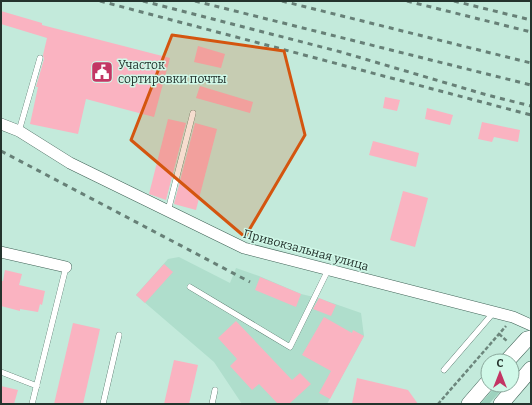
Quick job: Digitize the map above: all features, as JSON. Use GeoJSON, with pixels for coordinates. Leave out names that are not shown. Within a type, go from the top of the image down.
{"type":"FeatureCollection","features":[{"type":"Feature","properties":{"kind":"street","name":"Привокзальная улица"},"geometry":{"type":"LineString","coordinates":[[1,124],[19,131],[70,162],[244,248],[514,317],[531,325]]}},
{"type":"Feature","properties":{"kind":"street"},"geometry":{"type":"LineString","coordinates":[[1,252],[66,267]]}},
{"type":"Feature","properties":{"kind":"street"},"geometry":{"type":"LineString","coordinates":[[514,353],[527,339],[531,338]]}},
{"type":"Feature","properties":{"kind":"street"},"geometry":{"type":"LineString","coordinates":[[500,404],[531,369]]}},
{"type":"Feature","properties":{"kind":"street"},"geometry":{"type":"LineString","coordinates":[[469,404],[480,391]]}},
{"type":"Feature","properties":{"kind":"lane"},"geometry":{"type":"LineString","coordinates":[[19,131],[40,58]]}},
{"type":"Feature","properties":{"kind":"lane"},"geometry":{"type":"LineString","coordinates":[[168,211],[193,113]]}},
{"type":"Feature","properties":{"kind":"lane"},"geometry":{"type":"LineString","coordinates":[[32,404],[66,267]]}},
{"type":"Feature","properties":{"kind":"lane"},"geometry":{"type":"LineString","coordinates":[[190,287],[290,347],[328,270]]}},
{"type":"Feature","properties":{"kind":"lane"},"geometry":{"type":"LineString","coordinates":[[444,370],[494,312]]}},
{"type":"Feature","properties":{"kind":"lane"},"geometry":{"type":"LineString","coordinates":[[103,404],[119,335]]}},
{"type":"Feature","properties":{"kind":"lane"},"geometry":{"type":"LineString","coordinates":[[1,372],[37,386]]}},
{"type":"Feature","properties":{"kind":"lane"},"geometry":{"type":"LineString","coordinates":[[212,404],[215,390]]}},
{"type":"Feature","properties":{"kind":"path"},"geometry":{"type":"LineString","coordinates":[[438,404],[514,317]]}},
{"type":"Feature","properties":{"kind":"highlighted area"},"geometry":{"type":"Polygon","coordinates":[[[172,35],[284,51],[305,135],[245,237],[131,140],[172,35]]]}},
{"type":"Feature","properties":{"kind":"shaded area"},"geometry":{"type":"Polygon","coordinates":[[[179,257],[230,283],[236,268],[301,294],[318,298],[361,313],[364,336],[327,404],[242,404],[214,362],[136,295],[168,259],[179,257]]]}},
{"type":"Feature","properties":{"kind":"shaded area"},"geometry":{"type":"Polygon","coordinates":[[[490,393],[499,393],[489,404],[480,404],[490,393]]]}},
{"type":"Feature","properties":{"kind":"building","name":"Участок сортировки почты"},"geometry":{"type":"Polygon","coordinates":[[[1,11],[42,23],[42,25],[170,58],[154,117],[86,99],[78,134],[30,124],[38,87],[36,87],[44,59],[43,55],[47,38],[1,24],[1,11]]]}},
{"type":"Feature","properties":{"kind":"building"},"geometry":{"type":"Polygon","coordinates":[[[198,46],[225,54],[221,68],[194,62],[198,46]]]}},
{"type":"Feature","properties":{"kind":"building"},"geometry":{"type":"Polygon","coordinates":[[[200,86],[253,102],[250,113],[196,98],[200,86]]]}},
{"type":"Feature","properties":{"kind":"building"},"geometry":{"type":"Polygon","coordinates":[[[385,97],[400,100],[397,111],[383,108],[385,97]]]}},
{"type":"Feature","properties":{"kind":"building"},"geometry":{"type":"Polygon","coordinates":[[[427,108],[453,115],[450,125],[425,119],[427,108]]]}},
{"type":"Feature","properties":{"kind":"building"},"geometry":{"type":"Polygon","coordinates":[[[168,119],[186,123],[166,200],[149,194],[168,119]]]}},
{"type":"Feature","properties":{"kind":"building"},"geometry":{"type":"Polygon","coordinates":[[[482,122],[520,130],[518,142],[494,137],[492,142],[478,139],[482,122]]]}},
{"type":"Feature","properties":{"kind":"building"},"geometry":{"type":"Polygon","coordinates":[[[195,123],[217,129],[196,210],[174,204],[195,123]]]}},
{"type":"Feature","properties":{"kind":"building"},"geometry":{"type":"Polygon","coordinates":[[[373,141],[419,153],[416,167],[369,155],[373,141]]]}},
{"type":"Feature","properties":{"kind":"building"},"geometry":{"type":"Polygon","coordinates":[[[403,191],[428,198],[415,247],[390,240],[403,191]]]}},
{"type":"Feature","properties":{"kind":"building"},"geometry":{"type":"Polygon","coordinates":[[[164,264],[173,272],[145,303],[136,295],[164,264]]]}},
{"type":"Feature","properties":{"kind":"building"},"geometry":{"type":"Polygon","coordinates":[[[5,270],[22,274],[19,285],[45,291],[42,305],[40,304],[38,312],[20,309],[20,311],[1,306],[1,281],[3,281],[5,270]]]}},
{"type":"Feature","properties":{"kind":"building"},"geometry":{"type":"Polygon","coordinates":[[[260,277],[301,294],[296,307],[255,290],[260,277]]]}},
{"type":"Feature","properties":{"kind":"building"},"geometry":{"type":"Polygon","coordinates":[[[319,298],[336,305],[331,316],[313,309],[319,298]]]}},
{"type":"Feature","properties":{"kind":"building"},"geometry":{"type":"Polygon","coordinates":[[[324,317],[352,333],[353,330],[364,336],[330,399],[319,393],[331,371],[302,355],[324,317]]]}},
{"type":"Feature","properties":{"kind":"building"},"geometry":{"type":"Polygon","coordinates":[[[236,321],[292,380],[300,373],[311,384],[289,404],[278,404],[259,384],[252,390],[230,366],[237,359],[218,338],[236,321]]]}},
{"type":"Feature","properties":{"kind":"building"},"geometry":{"type":"Polygon","coordinates":[[[73,323],[100,329],[83,404],[54,404],[73,323]]]}},
{"type":"Feature","properties":{"kind":"building"},"geometry":{"type":"Polygon","coordinates":[[[174,360],[198,365],[189,404],[164,404],[174,360]]]}},
{"type":"Feature","properties":{"kind":"building"},"geometry":{"type":"Polygon","coordinates":[[[357,378],[408,390],[418,404],[352,404],[357,378]]]}},
{"type":"Feature","properties":{"kind":"building"},"geometry":{"type":"Polygon","coordinates":[[[1,386],[18,390],[14,404],[1,404],[1,386]]]}},
{"type":"Feature","properties":{"kind":"railway"},"geometry":{"type":"LineString","coordinates":[[100,1],[531,115]]}},
{"type":"Feature","properties":{"kind":"railway"},"geometry":{"type":"LineString","coordinates":[[143,1],[341,52],[487,95],[531,106]]}},
{"type":"Feature","properties":{"kind":"railway"},"geometry":{"type":"LineString","coordinates":[[195,1],[531,85]]}},
{"type":"Feature","properties":{"kind":"railway"},"geometry":{"type":"LineString","coordinates":[[282,1],[531,63]]}},
{"type":"Feature","properties":{"kind":"railway"},"geometry":{"type":"LineString","coordinates":[[407,1],[531,32]]}},
{"type":"Feature","properties":{"kind":"railway"},"geometry":{"type":"LineString","coordinates":[[454,1],[531,20]]}},
{"type":"Feature","properties":{"kind":"railway"},"geometry":{"type":"LineString","coordinates":[[1,151],[250,282]]}},
{"type":"Feature","properties":{"kind":"place","name":"Участок сортировки почты"},"geometry":{"type":"Point","coordinates":[102,72]}}]}
